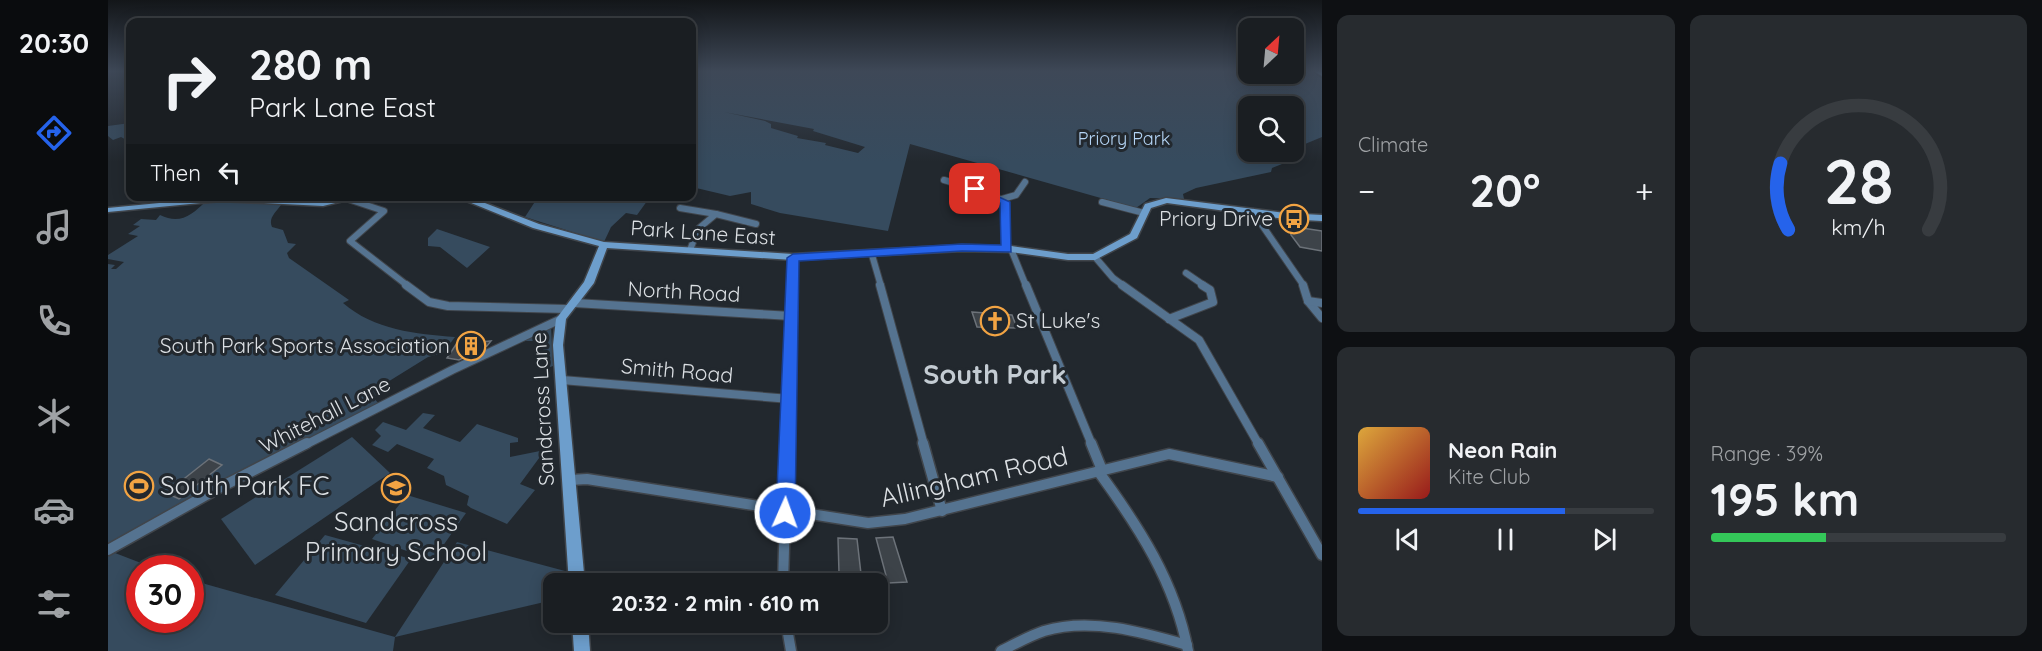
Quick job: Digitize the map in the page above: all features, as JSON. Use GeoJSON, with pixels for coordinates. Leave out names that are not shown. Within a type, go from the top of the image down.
{"type":"FeatureCollection","features":[{"type":"Feature","properties":{"kind":"street"},"geometry":{"type":"LineString","coordinates":[[944,180],[1002,199],[1016,195],[1024,182]]}},
{"type":"Feature","properties":{"kind":"street"},"geometry":{"type":"LineString","coordinates":[[1002,199],[1006,210],[1005,238],[1100,470],[1158,561],[1173,595],[1187,648]]}},
{"type":"Feature","properties":{"kind":"street"},"geometry":{"type":"LineString","coordinates":[[1102,201],[1144,213],[1152,203],[1166,200],[1253,212],[1322,218]]}},
{"type":"Feature","properties":{"kind":"street"},"geometry":{"type":"LineString","coordinates":[[108,210],[189,201]]}},
{"type":"Feature","properties":{"kind":"street"},"geometry":{"type":"LineString","coordinates":[[224,201],[300,204],[328,201]]}},
{"type":"Feature","properties":{"kind":"street","name":"North Road"},"geometry":{"type":"LineString","coordinates":[[362,201],[384,211],[350,241],[423,299],[448,306],[791,316]]}},
{"type":"Feature","properties":{"kind":"street","name":"Park Lane East"},"geometry":{"type":"LineString","coordinates":[[471,201],[536,226],[604,245],[793,258],[962,248],[1009,249],[1068,257],[1095,257],[1127,242],[1134,236],[1144,213]]}},
{"type":"Feature","properties":{"kind":"street"},"geometry":{"type":"LineString","coordinates":[[680,208],[756,224]]}},
{"type":"Feature","properties":{"kind":"street"},"geometry":{"type":"LineString","coordinates":[[1253,212],[1302,281],[1308,301],[1322,318]]}},
{"type":"Feature","properties":{"kind":"street"},"geometry":{"type":"LineString","coordinates":[[690,250],[698,229],[717,214]]}},
{"type":"Feature","properties":{"kind":"street","name":"Sandcross Lane"},"geometry":{"type":"LineString","coordinates":[[576,573],[558,345],[568,310],[598,267],[604,245]]}},
{"type":"Feature","properties":{"kind":"street"},"geometry":{"type":"LineString","coordinates":[[872,255],[942,511]]}},
{"type":"Feature","properties":{"kind":"street"},"geometry":{"type":"LineString","coordinates":[[1095,257],[1113,278],[1193,335],[1203,347],[1322,555]]}},
{"type":"Feature","properties":{"kind":"street"},"geometry":{"type":"LineString","coordinates":[[783,573],[793,258]]}},
{"type":"Feature","properties":{"kind":"street"},"geometry":{"type":"LineString","coordinates":[[1169,319],[1214,302],[1210,290],[1186,273]]}},
{"type":"Feature","properties":{"kind":"street"},"geometry":{"type":"LineString","coordinates":[[1308,301],[1322,303]]}},
{"type":"Feature","properties":{"kind":"street","name":"Whitehall Lane"},"geometry":{"type":"LineString","coordinates":[[108,550],[217,489],[568,310]]}},
{"type":"Feature","properties":{"kind":"street","name":"Smith Road"},"geometry":{"type":"LineString","coordinates":[[562,380],[790,399]]}},
{"type":"Feature","properties":{"kind":"street","name":"Allingham Road"},"geometry":{"type":"LineString","coordinates":[[570,480],[587,478],[785,513],[868,523],[897,521],[942,511],[1158,456],[1182,455],[1278,477]]}},
{"type":"Feature","properties":{"kind":"street"},"geometry":{"type":"LineString","coordinates":[[1001,651],[1046,630],[1061,627],[1128,631],[1187,648]]}},
{"type":"Feature","properties":{"kind":"street"},"geometry":{"type":"LineString","coordinates":[[581,633],[582,651]]}},
{"type":"Feature","properties":{"kind":"street"},"geometry":{"type":"LineString","coordinates":[[788,633],[790,651]]}},
{"type":"Feature","properties":{"kind":"green space","name":"Priory Park"},"geometry":{"type":"Polygon","coordinates":[[[696,101],[1238,101],[1238,162],[1287,162],[1272,168],[1271,172],[1196,188],[1183,194],[1184,199],[1150,198],[1136,208],[910,144],[888,231],[780,213],[751,204],[751,192],[730,196],[696,188],[696,101]],[[724,112],[765,121],[771,124],[771,128],[798,136],[797,138],[826,143],[825,145],[858,153],[865,147],[813,131],[814,129],[724,112]]]}},
{"type":"Feature","properties":{"kind":"green space","name":"Priory Park"},"geometry":{"type":"Polygon","coordinates":[[[1304,101],[1322,101],[1322,137],[1305,144],[1304,101]]]}},
{"type":"Feature","properties":{"kind":"green space"},"geometry":{"type":"Polygon","coordinates":[[[126,124],[126,140],[121,137],[113,140],[108,136],[108,126],[126,124]]]}},
{"type":"Feature","properties":{"kind":"green space"},"geometry":{"type":"Polygon","coordinates":[[[206,201],[281,205],[273,215],[271,224],[272,227],[283,230],[288,243],[296,244],[287,253],[289,258],[349,300],[343,303],[355,312],[382,325],[425,334],[455,337],[443,353],[428,357],[378,388],[381,392],[373,397],[379,404],[108,545],[108,264],[115,265],[111,269],[116,269],[124,262],[108,259],[108,255],[138,236],[128,234],[140,226],[133,225],[141,219],[156,220],[160,215],[180,219],[206,201]]]}},
{"type":"Feature","properties":{"kind":"green space"},"geometry":{"type":"Polygon","coordinates":[[[535,201],[647,201],[637,215],[626,213],[611,227],[604,242],[525,217],[535,201]]]}},
{"type":"Feature","properties":{"kind":"green space"},"geometry":{"type":"Polygon","coordinates":[[[437,229],[490,247],[467,268],[440,247],[428,246],[428,238],[437,229]]]}},
{"type":"Feature","properties":{"kind":"green space"},"geometry":{"type":"Polygon","coordinates":[[[551,326],[553,366],[547,368],[542,344],[538,341],[524,341],[551,326]]]}},
{"type":"Feature","properties":{"kind":"green space"},"geometry":{"type":"Polygon","coordinates":[[[423,413],[435,415],[423,428],[460,442],[477,424],[518,438],[518,442],[510,443],[510,457],[545,450],[520,484],[535,490],[507,524],[467,505],[469,496],[446,485],[444,476],[427,468],[434,459],[397,444],[388,452],[372,445],[381,436],[375,430],[383,422],[406,430],[423,413]]]}},
{"type":"Feature","properties":{"kind":"green space"},"geometry":{"type":"Polygon","coordinates":[[[352,437],[390,473],[255,565],[221,519],[352,437]]]}},
{"type":"Feature","properties":{"kind":"green space"},"geometry":{"type":"Polygon","coordinates":[[[407,495],[466,513],[433,560],[372,539],[407,495]]]}},
{"type":"Feature","properties":{"kind":"green space"},"geometry":{"type":"Polygon","coordinates":[[[325,535],[411,559],[366,623],[275,595],[325,535]]]}},
{"type":"Feature","properties":{"kind":"green space"},"geometry":{"type":"Polygon","coordinates":[[[457,542],[565,571],[565,573],[543,573],[543,602],[395,637],[457,542]]]}},
{"type":"Feature","properties":{"kind":"green space"},"geometry":{"type":"Polygon","coordinates":[[[115,553],[126,557],[126,633],[204,633],[204,584],[395,637],[393,651],[108,651],[108,556],[115,553]]]}},
{"type":"Feature","properties":{"kind":"building"},"geometry":{"type":"Polygon","coordinates":[[[1289,226],[1322,231],[1322,251],[1300,247],[1291,235],[1289,226]]]}},
{"type":"Feature","properties":{"kind":"building","name":"St Luke's"},"geometry":{"type":"Polygon","coordinates":[[[972,312],[1012,315],[1017,328],[977,327],[972,312]]]}},
{"type":"Feature","properties":{"kind":"building","name":"South Park Sports Association"},"geometry":{"type":"Polygon","coordinates":[[[459,340],[491,341],[487,346],[459,360],[447,358],[459,340]]]}},
{"type":"Feature","properties":{"kind":"building","name":"South Park FC"},"geometry":{"type":"Polygon","coordinates":[[[209,459],[222,465],[179,499],[166,493],[209,459]]]}},
{"type":"Feature","properties":{"kind":"building"},"geometry":{"type":"Polygon","coordinates":[[[893,537],[907,582],[888,583],[888,573],[885,573],[876,538],[893,537]]]}},
{"type":"Feature","properties":{"kind":"building"},"geometry":{"type":"Polygon","coordinates":[[[838,538],[857,539],[861,573],[839,573],[838,538]]]}},
{"type":"Feature","properties":{"kind":"place","name":"Priory Drive"},"geometry":{"type":"Point","coordinates":[1294,219]}},
{"type":"Feature","properties":{"kind":"place","name":"St Luke's"},"geometry":{"type":"Point","coordinates":[995,321]}},
{"type":"Feature","properties":{"kind":"place","name":"South Park Sports Association"},"geometry":{"type":"Point","coordinates":[471,346]}},
{"type":"Feature","properties":{"kind":"place","name":"South Park FC"},"geometry":{"type":"Point","coordinates":[139,486]}},
{"type":"Feature","properties":{"kind":"place","name":"Sandcross Primary School"},"geometry":{"type":"Point","coordinates":[396,488]}},
{"type":"Feature","properties":{"kind":"district","name":"South Park"},"geometry":{"type":"Point","coordinates":[995,375]}},
{"type":"Feature","properties":{"kind":"route"},"geometry":{"type":"LineString","coordinates":[[785,513],[793,258],[962,248],[1007,249],[1005,202],[975,189]]}}]}
